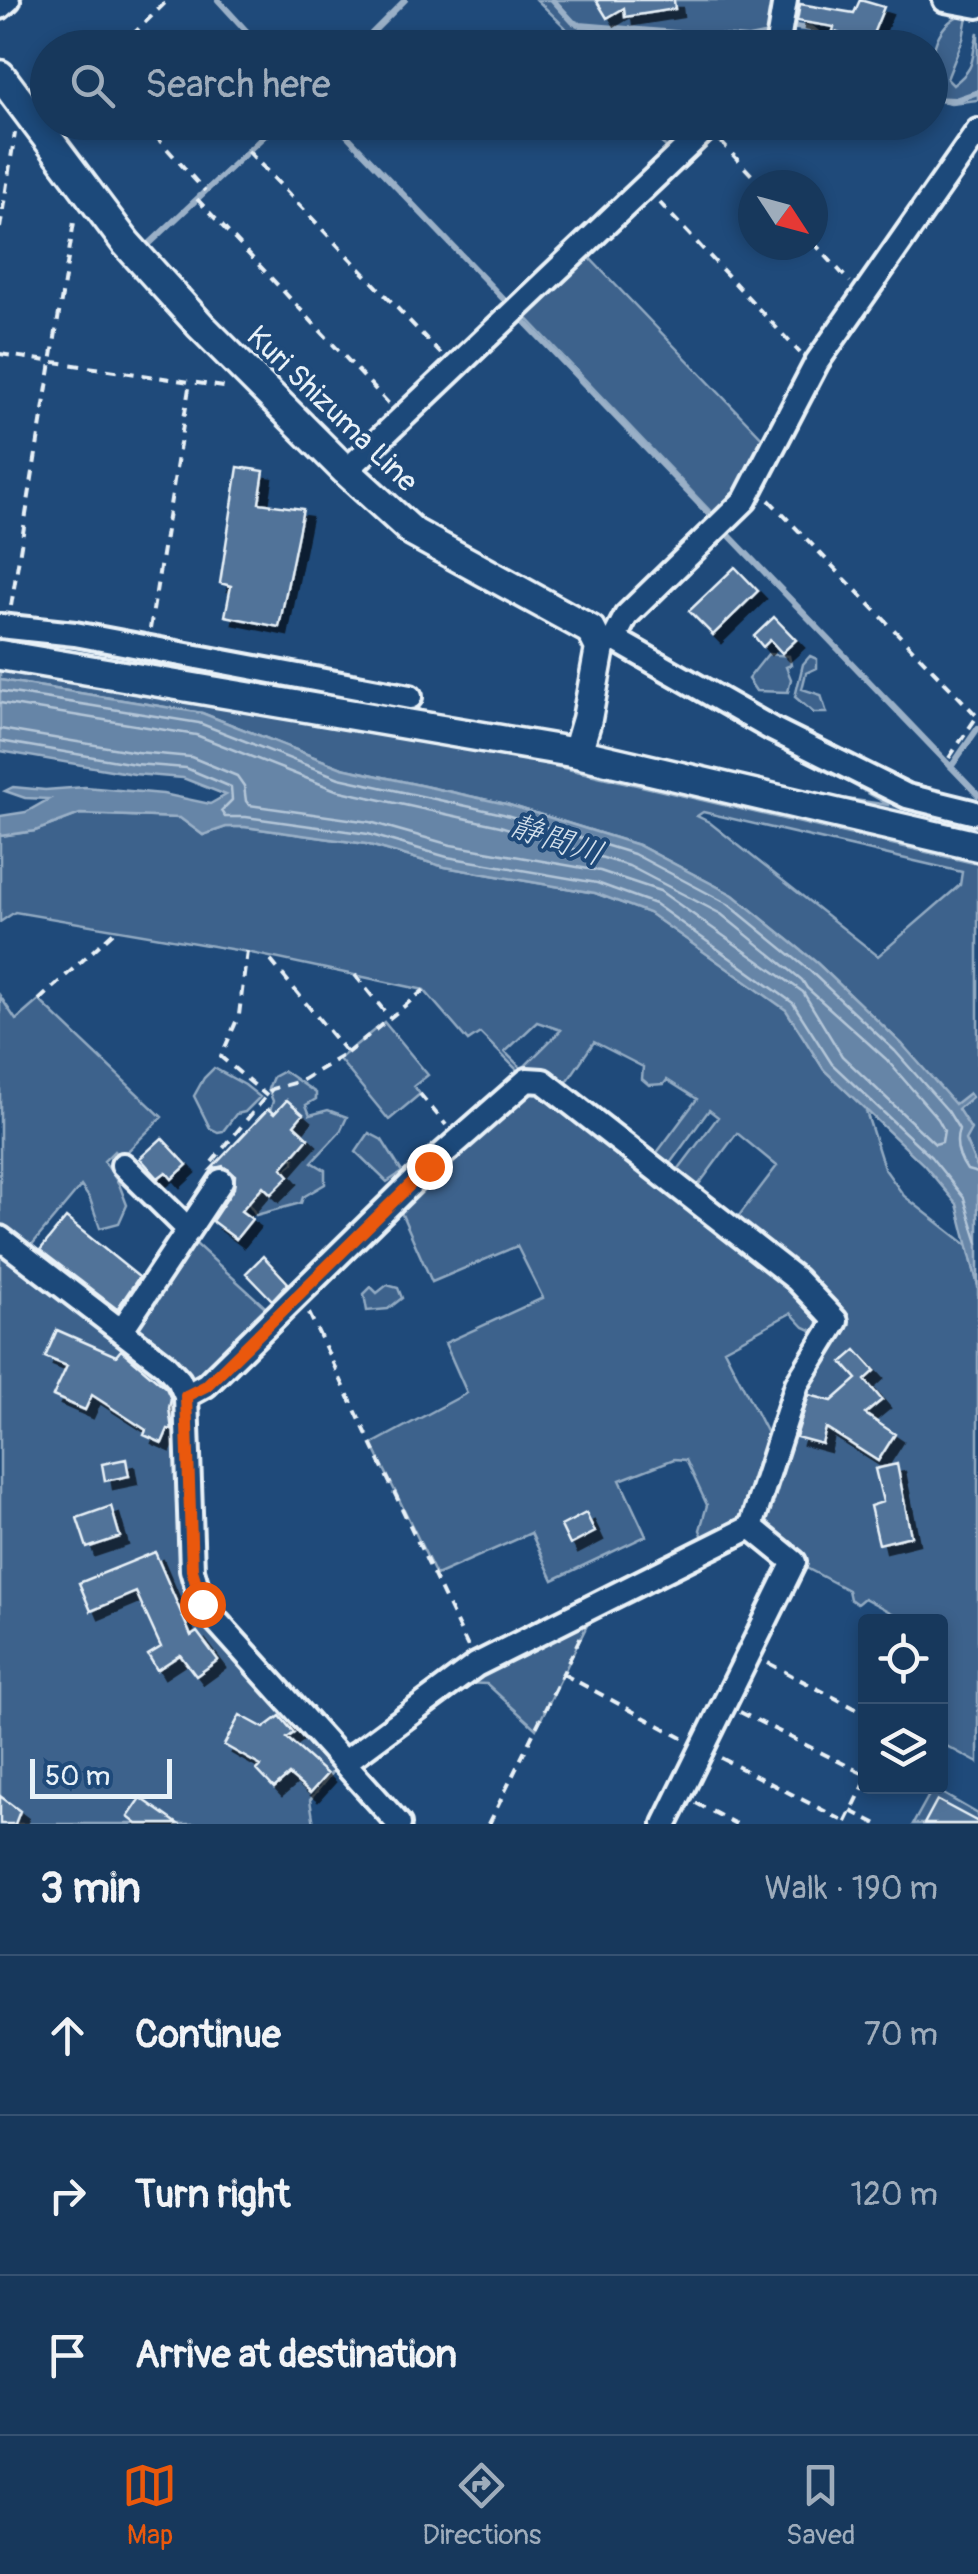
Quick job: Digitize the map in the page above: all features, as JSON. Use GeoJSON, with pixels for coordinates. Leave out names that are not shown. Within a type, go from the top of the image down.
{"type":"FeatureCollection","features":[{"type":"Feature","properties":{"kind":"main road","name":"Kuri Shizuma Line"},"geometry":{"type":"LineString","coordinates":[[0,75],[30,115]]}},
{"type":"Feature","properties":{"kind":"main road","name":"Kuri Shizuma Line"},"geometry":{"type":"LineString","coordinates":[[49,140],[126,243],[200,326],[346,472],[414,532],[591,630],[607,644]]}},
{"type":"Feature","properties":{"kind":"main road"},"geometry":{"type":"LineString","coordinates":[[577,753],[607,644]]}},
{"type":"Feature","properties":{"kind":"main road"},"geometry":{"type":"LineString","coordinates":[[0,655],[577,753],[978,846]]}},
{"type":"Feature","properties":{"kind":"street"},"geometry":{"type":"LineString","coordinates":[[0,7],[8,0]]}},
{"type":"Feature","properties":{"kind":"street"},"geometry":{"type":"LineString","coordinates":[[780,30],[785,0]]}},
{"type":"Feature","properties":{"kind":"street"},"geometry":{"type":"LineString","coordinates":[[945,0],[978,6]]}},
{"type":"Feature","properties":{"kind":"street"},"geometry":{"type":"LineString","coordinates":[[972,812],[907,796],[607,644],[626,616],[745,500],[814,368],[978,131]]}},
{"type":"Feature","properties":{"kind":"street"},"geometry":{"type":"LineString","coordinates":[[346,472],[695,140]]}},
{"type":"Feature","properties":{"kind":"street"},"geometry":{"type":"LineString","coordinates":[[4,626],[75,634],[410,697]]}},
{"type":"Feature","properties":{"kind":"street"},"geometry":{"type":"LineString","coordinates":[[186,1396],[206,1386],[458,1140],[526,1080],[543,1081],[796,1279],[836,1321],[797,1384],[751,1526],[476,1665],[344,1763]]}},
{"type":"Feature","properties":{"kind":"street"},"geometry":{"type":"LineString","coordinates":[[124,1165],[188,1229]]}},
{"type":"Feature","properties":{"kind":"street"},"geometry":{"type":"LineString","coordinates":[[121,1331],[221,1181]]}},
{"type":"Feature","properties":{"kind":"street"},"geometry":{"type":"LineString","coordinates":[[0,1238],[164,1364],[179,1380],[186,1396],[192,1570],[202,1604],[399,1824]]}},
{"type":"Feature","properties":{"kind":"street"},"geometry":{"type":"LineString","coordinates":[[665,1824],[794,1562],[751,1526]]}},
{"type":"Feature","properties":{"kind":"path"},"geometry":{"type":"LineString","coordinates":[[137,30],[168,0]]}},
{"type":"Feature","properties":{"kind":"path"},"geometry":{"type":"LineString","coordinates":[[0,228],[15,133]]}},
{"type":"Feature","properties":{"kind":"path"},"geometry":{"type":"LineString","coordinates":[[160,140],[205,192]]}},
{"type":"Feature","properties":{"kind":"path"},"geometry":{"type":"LineString","coordinates":[[724,140],[748,170]]}},
{"type":"Feature","properties":{"kind":"path"},"geometry":{"type":"LineString","coordinates":[[248,151],[454,368]]}},
{"type":"Feature","properties":{"kind":"path"},"geometry":{"type":"LineString","coordinates":[[645,188],[814,368]]}},
{"type":"Feature","properties":{"kind":"path"},"geometry":{"type":"LineString","coordinates":[[197,199],[402,418]]}},
{"type":"Feature","properties":{"kind":"path"},"geometry":{"type":"LineString","coordinates":[[4,626],[76,206]]}},
{"type":"Feature","properties":{"kind":"path"},"geometry":{"type":"LineString","coordinates":[[828,258],[863,296]]}},
{"type":"Feature","properties":{"kind":"path"},"geometry":{"type":"LineString","coordinates":[[0,354],[241,389]]}},
{"type":"Feature","properties":{"kind":"path"},"geometry":{"type":"LineString","coordinates":[[147,648],[190,382]]}},
{"type":"Feature","properties":{"kind":"path"},"geometry":{"type":"LineString","coordinates":[[754,483],[978,716],[950,758]]}},
{"type":"Feature","properties":{"kind":"path"},"geometry":{"type":"LineString","coordinates":[[39,1000],[116,930]]}},
{"type":"Feature","properties":{"kind":"path"},"geometry":{"type":"LineString","coordinates":[[247,952],[239,1015],[221,1057],[266,1096]]}},
{"type":"Feature","properties":{"kind":"path"},"geometry":{"type":"LineString","coordinates":[[268,956],[347,1053]]}},
{"type":"Feature","properties":{"kind":"path"},"geometry":{"type":"LineString","coordinates":[[355,975],[390,1018]]}},
{"type":"Feature","properties":{"kind":"path"},"geometry":{"type":"LineString","coordinates":[[221,1181],[208,1166],[272,1089],[301,1081],[347,1053],[424,990]]}},
{"type":"Feature","properties":{"kind":"path"},"geometry":{"type":"LineString","coordinates":[[420,1094],[458,1140]]}},
{"type":"Feature","properties":{"kind":"path"},"geometry":{"type":"LineString","coordinates":[[309,1313],[476,1665]]}},
{"type":"Feature","properties":{"kind":"path"},"geometry":{"type":"LineString","coordinates":[[490,1824],[597,1604]]}},
{"type":"Feature","properties":{"kind":"path"},"geometry":{"type":"LineString","coordinates":[[750,1653],[858,1710]]}},
{"type":"Feature","properties":{"kind":"path"},"geometry":{"type":"LineString","coordinates":[[562,1674],[845,1823],[858,1794]]}},
{"type":"Feature","properties":{"kind":"path"},"geometry":{"type":"LineString","coordinates":[[724,1704],[858,1774]]}},
{"type":"Feature","properties":{"kind":"path"},"geometry":{"type":"LineString","coordinates":[[680,1795],[736,1824]]}},
{"type":"Feature","properties":{"kind":"path"},"geometry":{"type":"LineString","coordinates":[[851,1810],[878,1824]]}},
{"type":"Feature","properties":{"kind":"shaded area"},"geometry":{"type":"Polygon","coordinates":[[[537,0],[778,0],[775,30],[565,27],[537,0]]]}},
{"type":"Feature","properties":{"kind":"shaded area"},"geometry":{"type":"Polygon","coordinates":[[[964,13],[967,16],[963,39],[948,76],[948,30],[943,30],[964,13]]]}},
{"type":"Feature","properties":{"kind":"shaded area"},"geometry":{"type":"Polygon","coordinates":[[[978,32],[978,100],[951,103],[948,80],[953,85],[966,72],[978,32]]]}},
{"type":"Feature","properties":{"kind":"shaded area"},"geometry":{"type":"Polygon","coordinates":[[[658,140],[685,140],[672,152],[658,140]]]}},
{"type":"Feature","properties":{"kind":"shaded area"},"geometry":{"type":"Polygon","coordinates":[[[583,251],[768,444],[747,487],[718,519],[520,311],[583,251]]]}},
{"type":"Feature","properties":{"kind":"shaded area"},"geometry":{"type":"Polygon","coordinates":[[[768,654],[789,656],[788,692],[756,691],[748,679],[768,654]]]}},
{"type":"Feature","properties":{"kind":"shaded area"},"geometry":{"type":"Polygon","coordinates":[[[810,656],[817,659],[817,668],[806,673],[802,689],[821,695],[827,713],[814,713],[795,697],[803,664],[810,656]]]}},
{"type":"Feature","properties":{"kind":"shaded area"},"geometry":{"type":"Polygon","coordinates":[[[0,662],[403,731],[978,864],[978,1170],[965,1140],[902,1044],[817,963],[733,895],[638,845],[506,804],[342,768],[202,713],[0,680],[0,662]],[[703,812],[697,816],[878,956],[960,885],[962,872],[703,812]]]}},
{"type":"Feature","properties":{"kind":"shaded area"},"geometry":{"type":"Polygon","coordinates":[[[773,740],[978,810],[978,835],[827,796],[889,805],[773,740]]]}},
{"type":"Feature","properties":{"kind":"shaded area"},"geometry":{"type":"Polygon","coordinates":[[[80,814],[180,818],[203,835],[226,827],[245,827],[366,844],[445,867],[595,893],[649,913],[787,1010],[824,1070],[865,1108],[884,1168],[904,1196],[968,1246],[978,1286],[978,1763],[948,1747],[948,1614],[894,1614],[864,1598],[857,1604],[850,1599],[848,1590],[797,1563],[761,1534],[797,1385],[837,1321],[731,1226],[777,1166],[737,1133],[691,1195],[671,1179],[718,1117],[709,1110],[663,1173],[650,1162],[697,1099],[667,1080],[664,1084],[649,1085],[642,1079],[643,1067],[594,1042],[560,1092],[519,1072],[480,1033],[468,1041],[424,990],[242,951],[15,912],[0,922],[0,836],[35,831],[80,814]],[[537,1022],[505,1052],[522,1069],[561,1030],[537,1022]]]}},
{"type":"Feature","properties":{"kind":"shaded area"},"geometry":{"type":"Polygon","coordinates":[[[0,996],[16,1020],[39,1000],[162,1117],[121,1158],[114,1151],[104,1161],[127,1205],[119,1223],[100,1228],[81,1186],[25,1253],[0,1233],[0,996]]]}},
{"type":"Feature","properties":{"kind":"shaded area"},"geometry":{"type":"Polygon","coordinates":[[[384,1022],[428,1075],[414,1086],[420,1094],[389,1120],[339,1059],[384,1022]]]}},
{"type":"Feature","properties":{"kind":"shaded area"},"geometry":{"type":"Polygon","coordinates":[[[214,1068],[260,1097],[218,1132],[210,1128],[194,1096],[214,1068]]]}},
{"type":"Feature","properties":{"kind":"shaded area"},"geometry":{"type":"Polygon","coordinates":[[[284,1071],[316,1093],[316,1099],[306,1105],[310,1115],[328,1110],[347,1117],[340,1132],[312,1162],[325,1170],[325,1184],[303,1197],[301,1203],[256,1215],[248,1202],[294,1163],[294,1159],[284,1157],[269,1115],[273,1101],[268,1089],[273,1077],[284,1071]]]}},
{"type":"Feature","properties":{"kind":"shaded area"},"geometry":{"type":"Polygon","coordinates":[[[527,1082],[833,1321],[818,1345],[813,1331],[791,1313],[724,1349],[774,1447],[749,1524],[707,1546],[700,1530],[707,1505],[686,1460],[674,1459],[620,1480],[646,1536],[553,1580],[531,1533],[436,1575],[372,1444],[467,1393],[445,1343],[543,1298],[517,1246],[432,1282],[396,1201],[527,1082]]]}},
{"type":"Feature","properties":{"kind":"shaded area"},"geometry":{"type":"Polygon","coordinates":[[[369,1133],[382,1140],[402,1172],[387,1182],[356,1152],[369,1133]]]}},
{"type":"Feature","properties":{"kind":"shaded area"},"geometry":{"type":"Polygon","coordinates":[[[185,1234],[275,1316],[187,1394],[123,1329],[185,1234]]]}},
{"type":"Feature","properties":{"kind":"shaded area"},"geometry":{"type":"Polygon","coordinates":[[[0,1243],[176,1382],[188,1571],[337,1766],[310,1800],[314,1824],[0,1824],[0,1243]]]}},
{"type":"Feature","properties":{"kind":"shaded area"},"geometry":{"type":"Polygon","coordinates":[[[387,1285],[398,1288],[402,1298],[388,1309],[367,1311],[364,1294],[371,1287],[377,1293],[387,1285]]]}},
{"type":"Feature","properties":{"kind":"shaded area"},"geometry":{"type":"Polygon","coordinates":[[[597,1605],[536,1729],[487,1684],[462,1683],[597,1605]]]}},
{"type":"Feature","properties":{"kind":"shaded area"},"geometry":{"type":"Polygon","coordinates":[[[930,1794],[943,1794],[978,1814],[978,1824],[913,1824],[930,1794]]]}},
{"type":"Feature","properties":{"kind":"water","name":"静間川"},"geometry":{"type":"Polygon","coordinates":[[[0,680],[202,713],[342,768],[506,804],[638,845],[733,895],[817,963],[902,1044],[955,1104],[969,1093],[972,1097],[958,1109],[971,1129],[965,1140],[978,1170],[978,1286],[957,1204],[923,1164],[824,1070],[786,1010],[649,913],[595,893],[445,867],[366,844],[245,827],[226,827],[203,835],[180,818],[80,814],[35,831],[0,836],[0,816],[26,812],[49,799],[25,798],[5,791],[13,787],[85,787],[163,794],[210,804],[226,795],[183,778],[134,774],[0,751],[0,680]]]}},
{"type":"Feature","properties":{"kind":"building"},"geometry":{"type":"Polygon","coordinates":[[[596,0],[674,0],[675,9],[625,17],[624,8],[607,18],[596,0]]]}},
{"type":"Feature","properties":{"kind":"building"},"geometry":{"type":"Polygon","coordinates":[[[860,0],[884,7],[875,30],[833,30],[834,27],[797,21],[800,4],[854,13],[860,0]]]}},
{"type":"Feature","properties":{"kind":"building"},"geometry":{"type":"Polygon","coordinates":[[[238,467],[264,471],[259,503],[303,509],[279,627],[225,616],[231,586],[220,583],[238,467]]]}},
{"type":"Feature","properties":{"kind":"building"},"geometry":{"type":"Polygon","coordinates":[[[735,567],[758,591],[713,635],[689,611],[735,567]]]}},
{"type":"Feature","properties":{"kind":"building"},"geometry":{"type":"Polygon","coordinates":[[[774,617],[796,640],[782,653],[770,640],[763,647],[754,636],[774,617]]]}},
{"type":"Feature","properties":{"kind":"building"},"geometry":{"type":"Polygon","coordinates":[[[287,1100],[303,1114],[294,1125],[308,1138],[282,1168],[289,1176],[271,1194],[263,1186],[241,1211],[252,1219],[236,1239],[212,1221],[234,1188],[235,1175],[223,1166],[211,1169],[268,1109],[274,1114],[287,1100]]]}},
{"type":"Feature","properties":{"kind":"building"},"geometry":{"type":"Polygon","coordinates":[[[162,1138],[187,1165],[172,1179],[166,1172],[158,1178],[140,1158],[162,1138]]]}},
{"type":"Feature","properties":{"kind":"building"},"geometry":{"type":"Polygon","coordinates":[[[66,1218],[139,1277],[117,1309],[40,1250],[66,1218]]]}},
{"type":"Feature","properties":{"kind":"building"},"geometry":{"type":"Polygon","coordinates":[[[263,1256],[288,1283],[272,1300],[246,1273],[263,1256]]]}},
{"type":"Feature","properties":{"kind":"building"},"geometry":{"type":"Polygon","coordinates":[[[57,1330],[116,1356],[121,1350],[166,1388],[171,1399],[172,1430],[168,1429],[162,1443],[144,1435],[146,1430],[92,1395],[85,1410],[53,1396],[67,1366],[45,1357],[57,1330]]]}},
{"type":"Feature","properties":{"kind":"building"},"geometry":{"type":"Polygon","coordinates":[[[856,1350],[875,1371],[865,1380],[882,1400],[865,1414],[895,1434],[878,1461],[826,1428],[822,1444],[796,1437],[809,1395],[832,1401],[857,1379],[842,1362],[856,1350]]]}},
{"type":"Feature","properties":{"kind":"building"},"geometry":{"type":"Polygon","coordinates":[[[126,1459],[129,1476],[105,1481],[102,1464],[126,1459]]]}},
{"type":"Feature","properties":{"kind":"building"},"geometry":{"type":"Polygon","coordinates":[[[897,1464],[911,1536],[879,1544],[870,1506],[883,1502],[875,1469],[897,1464]]]}},
{"type":"Feature","properties":{"kind":"building"},"geometry":{"type":"Polygon","coordinates":[[[111,1506],[120,1537],[87,1548],[77,1518],[111,1506]]]}},
{"type":"Feature","properties":{"kind":"building"},"geometry":{"type":"Polygon","coordinates":[[[586,1513],[595,1532],[570,1545],[561,1526],[586,1513]]]}},
{"type":"Feature","properties":{"kind":"building"},"geometry":{"type":"Polygon","coordinates":[[[155,1552],[191,1636],[197,1632],[218,1660],[196,1676],[180,1655],[157,1670],[148,1655],[161,1647],[136,1592],[91,1611],[79,1583],[155,1552]]]}},
{"type":"Feature","properties":{"kind":"building"},"geometry":{"type":"Polygon","coordinates":[[[240,1715],[264,1728],[280,1716],[294,1733],[287,1738],[327,1774],[310,1793],[289,1775],[274,1788],[257,1770],[261,1766],[224,1745],[240,1715]]]}},
{"type":"Feature","properties":{"kind":"building"},"geometry":{"type":"Polygon","coordinates":[[[0,1796],[20,1811],[15,1824],[0,1824],[0,1796]]]}},
{"type":"Feature","properties":{"kind":"building"},"geometry":{"type":"Polygon","coordinates":[[[141,1798],[178,1824],[137,1824],[128,1817],[141,1798]]]}},
{"type":"Feature","properties":{"kind":"building"},"geometry":{"type":"Polygon","coordinates":[[[937,1800],[978,1822],[978,1824],[924,1824],[937,1800]]]}},
{"type":"Feature","properties":{"kind":"waterway"},"geometry":{"type":"LineString","coordinates":[[218,0],[246,30]]}},
{"type":"Feature","properties":{"kind":"waterway"},"geometry":{"type":"LineString","coordinates":[[375,30],[405,0]]}},
{"type":"Feature","properties":{"kind":"waterway"},"geometry":{"type":"LineString","coordinates":[[553,0],[580,25],[640,30]]}},
{"type":"Feature","properties":{"kind":"waterway"},"geometry":{"type":"LineString","coordinates":[[788,26],[813,30]]}},
{"type":"Feature","properties":{"kind":"waterway"},"geometry":{"type":"LineString","coordinates":[[948,100],[978,92]]}},
{"type":"Feature","properties":{"kind":"waterway"},"geometry":{"type":"LineString","coordinates":[[147,246],[260,140]]}},
{"type":"Feature","properties":{"kind":"waterway"},"geometry":{"type":"LineString","coordinates":[[351,140],[510,306]]}},
{"type":"Feature","properties":{"kind":"waterway"},"geometry":{"type":"LineString","coordinates":[[518,315],[978,795]]}},
{"type":"Feature","properties":{"kind":"waterway"},"geometry":{"type":"LineString","coordinates":[[951,767],[978,728]]}},
{"type":"Feature","properties":{"kind":"route"},"geometry":{"type":"LineString","coordinates":[[202,1604],[192,1570],[186,1396],[206,1386],[429,1166]]}}]}
